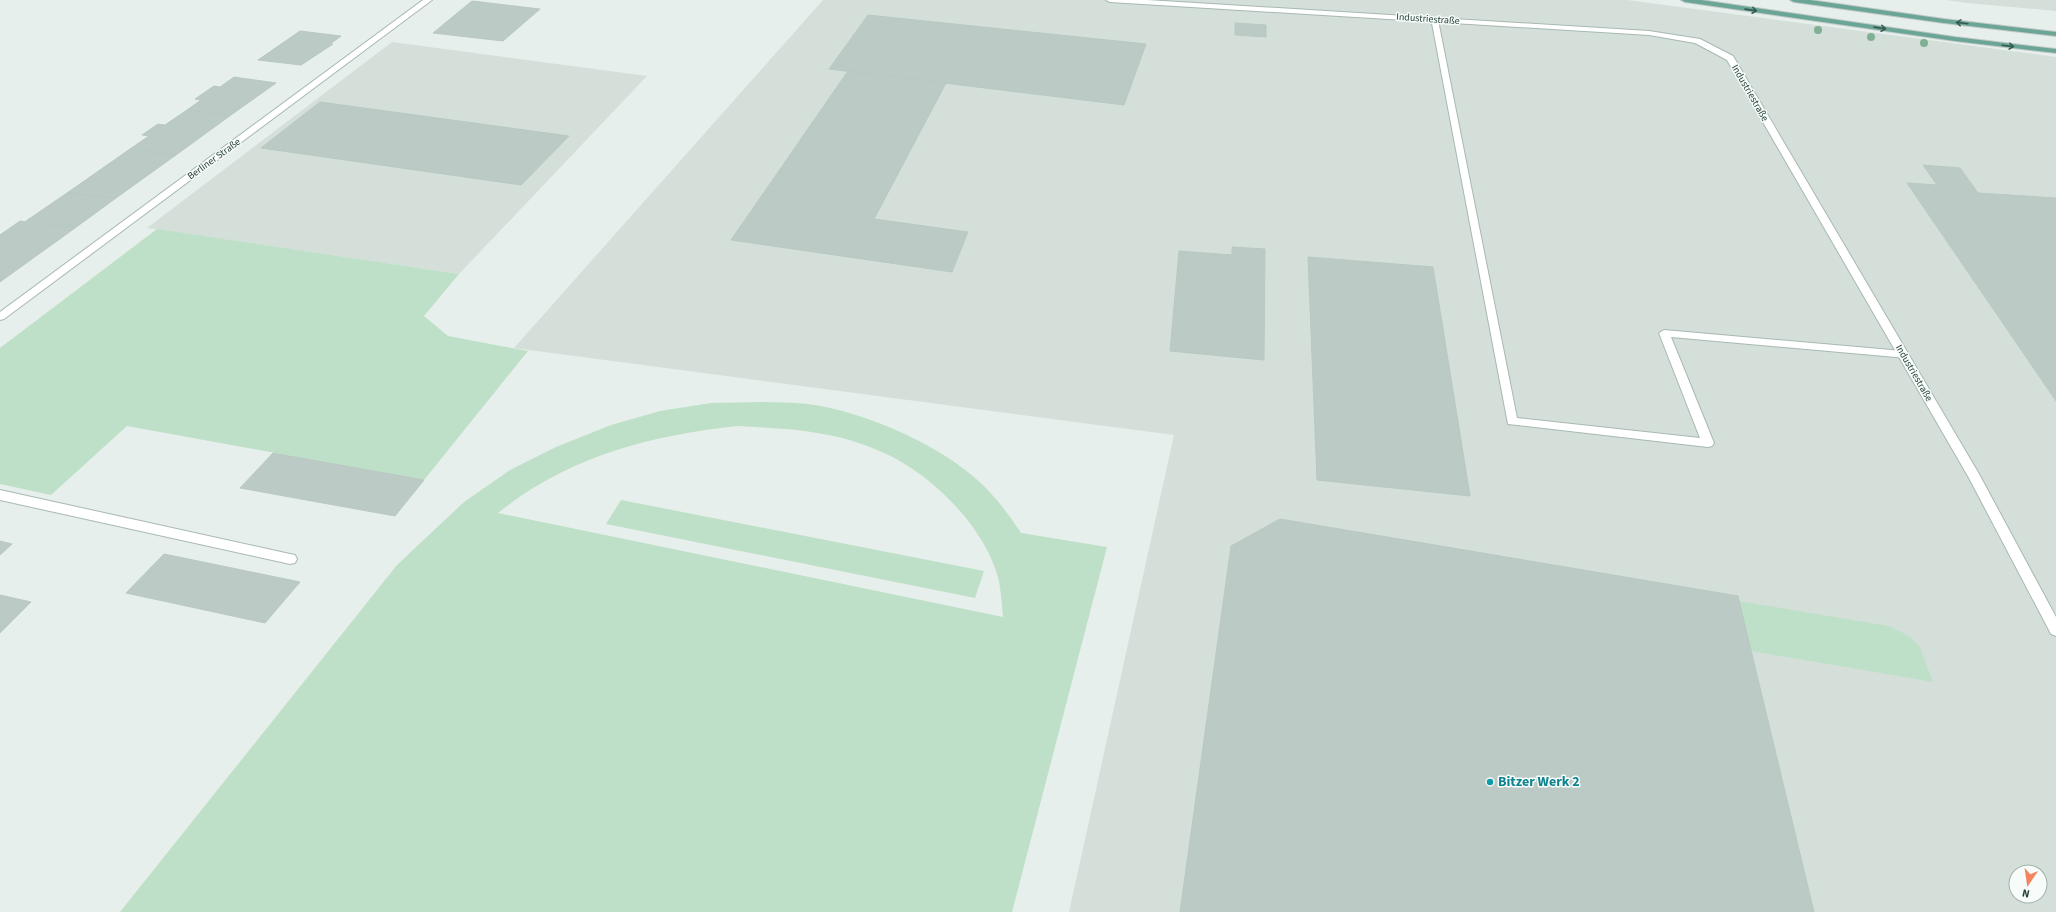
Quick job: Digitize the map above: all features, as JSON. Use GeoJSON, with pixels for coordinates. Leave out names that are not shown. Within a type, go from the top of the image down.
{"type":"FeatureCollection","features":[{"type":"Feature","properties":{"kind":"main road"},"geometry":{"type":"LineString","coordinates":[[1685,0],[2056,52]]}},
{"type":"Feature","properties":{"kind":"main road"},"geometry":{"type":"LineString","coordinates":[[1794,0],[1944,21],[2056,34]]}},
{"type":"Feature","properties":{"kind":"street","name":"Berliner Straße"},"geometry":{"type":"LineString","coordinates":[[0,317],[428,0]]}},
{"type":"Feature","properties":{"kind":"street","name":"Industriestraße"},"geometry":{"type":"LineString","coordinates":[[1110,0],[1649,33],[1697,41],[1730,58],[1975,477],[2056,630]]}},
{"type":"Feature","properties":{"kind":"street"},"geometry":{"type":"LineString","coordinates":[[1434,20],[1512,421],[1708,443],[1664,333],[1903,355]]}},
{"type":"Feature","properties":{"kind":"street"},"geometry":{"type":"LineString","coordinates":[[0,495],[290,559]]}},
{"type":"Feature","properties":{"kind":"shaded area"},"geometry":{"type":"Polygon","coordinates":[[[823,0],[1627,0],[2056,57],[2056,912],[1069,912],[1174,435],[514,348],[823,0]]]}},
{"type":"Feature","properties":{"kind":"shaded area"},"geometry":{"type":"Polygon","coordinates":[[[1946,0],[2056,0],[2056,11],[1967,3],[1946,0]]]}},
{"type":"Feature","properties":{"kind":"shaded area"},"geometry":{"type":"Polygon","coordinates":[[[392,42],[647,76],[459,274],[147,228],[392,42]]]}},
{"type":"Feature","properties":{"kind":"green space"},"geometry":{"type":"Polygon","coordinates":[[[157,229],[459,274],[424,316],[448,336],[528,351],[424,480],[127,426],[51,495],[0,484],[0,348],[157,229]]]}},
{"type":"Feature","properties":{"kind":"green space"},"geometry":{"type":"Polygon","coordinates":[[[760,402],[808,404],[851,413],[873,421],[918,440],[957,464],[987,489],[1005,510],[1021,533],[1107,547],[1012,912],[120,912],[397,565],[464,502],[510,470],[556,447],[611,425],[660,411],[711,403],[760,402]],[[738,426],[674,436],[611,452],[581,463],[552,477],[498,513],[1003,617],[999,581],[993,563],[984,545],[960,511],[946,496],[914,470],[881,451],[842,438],[802,430],[738,426]]]}},
{"type":"Feature","properties":{"kind":"green space"},"geometry":{"type":"Polygon","coordinates":[[[621,500],[984,571],[975,598],[606,524],[621,500]]]}},
{"type":"Feature","properties":{"kind":"green space"},"geometry":{"type":"Polygon","coordinates":[[[1739,601],[1889,626],[1911,637],[1920,648],[1933,682],[1751,651],[1739,601]]]}},
{"type":"Feature","properties":{"kind":"building"},"geometry":{"type":"Polygon","coordinates":[[[472,1],[540,9],[503,41],[433,33],[472,1]]]}},
{"type":"Feature","properties":{"kind":"building"},"geometry":{"type":"Polygon","coordinates":[[[868,15],[1146,44],[1124,105],[829,69],[868,15]]]}},
{"type":"Feature","properties":{"kind":"building"},"geometry":{"type":"Polygon","coordinates":[[[1235,23],[1266,25],[1266,37],[1235,35],[1235,23]]]}},
{"type":"Feature","properties":{"kind":"building"},"geometry":{"type":"Polygon","coordinates":[[[300,31],[341,36],[330,44],[333,44],[301,65],[258,60],[300,31]]]}},
{"type":"Feature","properties":{"kind":"building"},"geometry":{"type":"Polygon","coordinates":[[[848,71],[946,83],[874,219],[968,232],[952,272],[731,240],[848,71]]]}},
{"type":"Feature","properties":{"kind":"building"},"geometry":{"type":"Polygon","coordinates":[[[234,77],[276,83],[231,115],[187,110],[201,100],[195,99],[214,86],[220,87],[234,77]]]}},
{"type":"Feature","properties":{"kind":"building"},"geometry":{"type":"Polygon","coordinates":[[[320,102],[569,136],[521,185],[261,148],[320,102]]]}},
{"type":"Feature","properties":{"kind":"building"},"geometry":{"type":"Polygon","coordinates":[[[187,110],[231,115],[176,155],[130,149],[149,136],[142,135],[158,124],[165,125],[187,110]]]}},
{"type":"Feature","properties":{"kind":"building"},"geometry":{"type":"Polygon","coordinates":[[[130,149],[176,155],[116,198],[67,193],[130,149]]]}},
{"type":"Feature","properties":{"kind":"building"},"geometry":{"type":"Polygon","coordinates":[[[1923,165],[1960,168],[1978,193],[2056,198],[2056,401],[1907,183],[1937,185],[1923,165]]]}},
{"type":"Feature","properties":{"kind":"building"},"geometry":{"type":"Polygon","coordinates":[[[67,193],[116,198],[75,228],[26,221],[67,193]]]}},
{"type":"Feature","properties":{"kind":"building"},"geometry":{"type":"Polygon","coordinates":[[[20,221],[75,228],[0,282],[0,235],[20,221]]]}},
{"type":"Feature","properties":{"kind":"building"},"geometry":{"type":"Polygon","coordinates":[[[1232,247],[1265,249],[1264,360],[1170,351],[1179,251],[1232,255],[1232,247]]]}},
{"type":"Feature","properties":{"kind":"building"},"geometry":{"type":"Polygon","coordinates":[[[1308,257],[1433,267],[1470,496],[1317,480],[1308,257]]]}},
{"type":"Feature","properties":{"kind":"building"},"geometry":{"type":"Polygon","coordinates":[[[273,453],[424,480],[395,516],[240,488],[273,453]]]}},
{"type":"Feature","properties":{"kind":"building","name":"Bitzer Werk 2"},"geometry":{"type":"Polygon","coordinates":[[[1280,519],[1738,596],[1814,912],[1180,912],[1231,546],[1280,519]]]}},
{"type":"Feature","properties":{"kind":"building"},"geometry":{"type":"Polygon","coordinates":[[[0,541],[12,544],[0,555],[0,541]]]}},
{"type":"Feature","properties":{"kind":"building"},"geometry":{"type":"Polygon","coordinates":[[[164,554],[300,582],[265,623],[126,593],[164,554]]]}},
{"type":"Feature","properties":{"kind":"building"},"geometry":{"type":"Polygon","coordinates":[[[0,595],[31,602],[0,633],[0,595]]]}},
{"type":"Feature","properties":{"kind":"place","name":"Bitzer Werk 2"},"geometry":{"type":"Point","coordinates":[1490,782]}}]}
